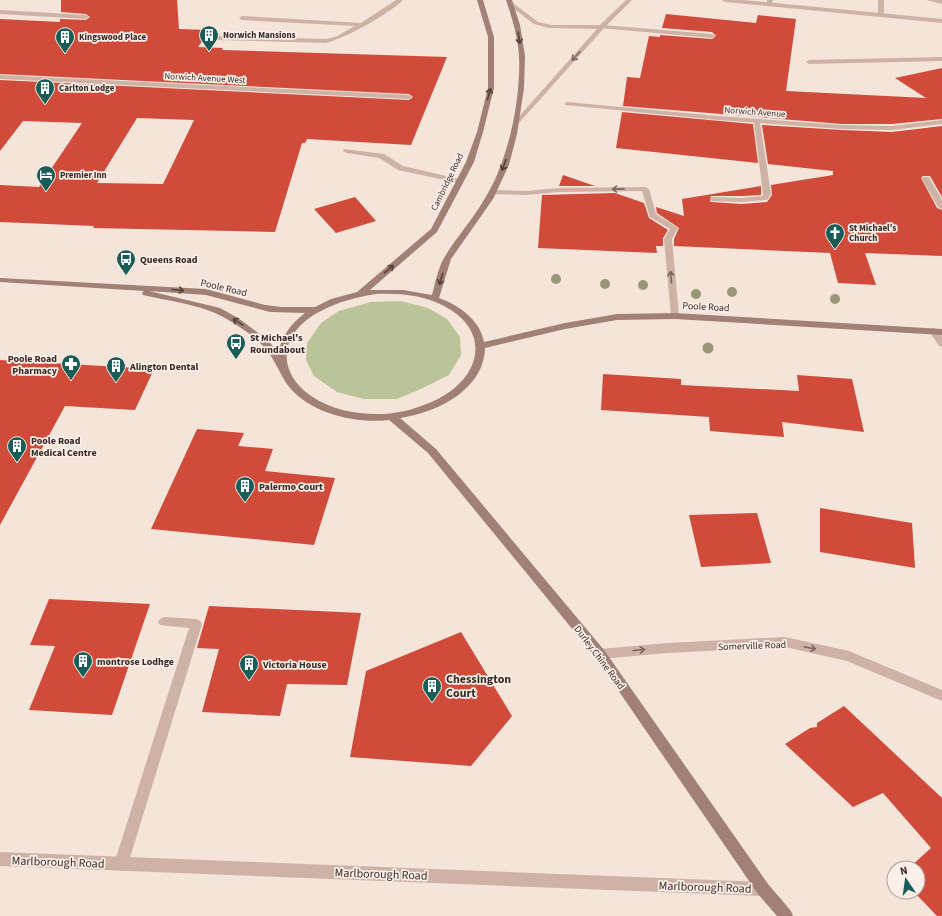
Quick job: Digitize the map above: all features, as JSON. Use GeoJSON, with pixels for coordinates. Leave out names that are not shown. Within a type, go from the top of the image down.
{"type":"FeatureCollection","features":[{"type":"Feature","properties":{"kind":"main road","name":"Cambridge Road"},"geometry":{"type":"LineString","coordinates":[[360,294],[434,230],[470,162],[480,132],[491,88],[491,37],[480,0]]}},
{"type":"Feature","properties":{"kind":"main road"},"geometry":{"type":"LineString","coordinates":[[435,299],[447,259],[476,219],[492,192],[505,165],[514,134],[521,88],[522,56],[517,25],[510,2]]}},
{"type":"Feature","properties":{"kind":"main road","name":"Poole Road"},"geometry":{"type":"LineString","coordinates":[[0,280],[206,292],[235,299],[260,308],[274,310],[317,309]]}},
{"type":"Feature","properties":{"kind":"main road","name":"Poole Road"},"geometry":{"type":"LineString","coordinates":[[125,288],[216,310],[248,328],[266,343],[284,369]]}},
{"type":"Feature","properties":{"kind":"main road"},"geometry":{"type":"LineString","coordinates":[[402,292],[435,299],[450,306],[466,319],[475,330],[480,346],[480,357],[475,371],[469,380],[456,393],[444,401],[427,408],[391,416],[374,417],[351,415],[321,406],[306,398],[296,390],[288,379],[284,369],[282,354],[288,338],[299,322],[317,309],[337,300],[360,294],[402,292]]}},
{"type":"Feature","properties":{"kind":"main road","name":"Poole Road"},"geometry":{"type":"LineString","coordinates":[[480,346],[565,326],[617,317],[675,316],[938,332]]}},
{"type":"Feature","properties":{"kind":"main road","name":"Durley Chine Road"},"geometry":{"type":"LineString","coordinates":[[391,416],[432,451],[600,654],[763,889],[786,916]]}},
{"type":"Feature","properties":{"kind":"street"},"geometry":{"type":"LineString","coordinates":[[217,38],[326,41],[343,35],[362,25],[400,0]]}},
{"type":"Feature","properties":{"kind":"street"},"geometry":{"type":"LineString","coordinates":[[516,122],[602,27],[629,0]]}},
{"type":"Feature","properties":{"kind":"street"},"geometry":{"type":"LineString","coordinates":[[725,0],[769,2],[942,21]]}},
{"type":"Feature","properties":{"kind":"street"},"geometry":{"type":"LineString","coordinates":[[880,15],[882,0]]}},
{"type":"Feature","properties":{"kind":"street"},"geometry":{"type":"LineString","coordinates":[[930,0],[942,2]]}},
{"type":"Feature","properties":{"kind":"street"},"geometry":{"type":"LineString","coordinates":[[510,2],[536,23],[551,27],[602,27],[712,36]]}},
{"type":"Feature","properties":{"kind":"street"},"geometry":{"type":"LineString","coordinates":[[0,12],[86,17]]}},
{"type":"Feature","properties":{"kind":"street"},"geometry":{"type":"LineString","coordinates":[[242,18],[362,25]]}},
{"type":"Feature","properties":{"kind":"street"},"geometry":{"type":"LineString","coordinates":[[809,62],[942,59]]}},
{"type":"Feature","properties":{"kind":"street","name":"Norwich Avenue West"},"geometry":{"type":"LineString","coordinates":[[0,77],[409,98]]}},
{"type":"Feature","properties":{"kind":"street","name":"Norwich Avenue"},"geometry":{"type":"LineString","coordinates":[[567,104],[757,122],[896,128],[940,124]]}},
{"type":"Feature","properties":{"kind":"street"},"geometry":{"type":"LineString","coordinates":[[714,199],[742,200],[764,198],[767,194],[757,122]]}},
{"type":"Feature","properties":{"kind":"street"},"geometry":{"type":"LineString","coordinates":[[347,151],[381,156],[401,168],[459,181]]}},
{"type":"Feature","properties":{"kind":"street"},"geometry":{"type":"LineString","coordinates":[[926,179],[942,207]]}},
{"type":"Feature","properties":{"kind":"street"},"geometry":{"type":"LineString","coordinates":[[492,192],[527,193],[558,190],[645,189],[653,215],[674,228],[668,240],[675,316]]}},
{"type":"Feature","properties":{"kind":"street"},"geometry":{"type":"LineString","coordinates":[[938,332],[942,344]]}},
{"type":"Feature","properties":{"kind":"street"},"geometry":{"type":"LineString","coordinates":[[122,864],[196,624],[164,622]]}},
{"type":"Feature","properties":{"kind":"street","name":"Somerville Road"},"geometry":{"type":"LineString","coordinates":[[600,654],[668,648],[785,642],[848,656],[942,696]]}},
{"type":"Feature","properties":{"kind":"street","name":"Marlborough Road"},"geometry":{"type":"LineString","coordinates":[[0,859],[763,889]]}},
{"type":"Feature","properties":{"kind":"green space"},"geometry":{"type":"Polygon","coordinates":[[[401,301],[428,308],[447,319],[460,337],[461,355],[449,375],[397,399],[364,399],[337,392],[314,376],[306,360],[307,343],[321,323],[339,311],[371,302],[401,301]]]}},
{"type":"Feature","properties":{"kind":"building"},"geometry":{"type":"Polygon","coordinates":[[[61,0],[177,0],[179,29],[210,30],[198,47],[223,48],[222,50],[447,57],[411,145],[307,139],[305,143],[302,143],[275,232],[93,228],[94,226],[0,222],[0,185],[39,187],[82,123],[23,121],[0,151],[0,80],[409,100],[413,97],[409,94],[0,74],[0,19],[60,22],[60,19],[86,20],[90,17],[86,14],[61,12],[61,0]],[[137,118],[97,183],[163,184],[194,120],[137,118]]]}},
{"type":"Feature","properties":{"kind":"building"},"geometry":{"type":"Polygon","coordinates":[[[666,14],[756,23],[758,15],[796,19],[786,91],[926,98],[895,78],[942,68],[942,119],[892,124],[842,124],[623,106],[627,77],[640,78],[649,36],[660,37],[660,35],[712,39],[716,36],[712,32],[662,28],[666,14]]]}},
{"type":"Feature","properties":{"kind":"building"},"geometry":{"type":"Polygon","coordinates":[[[622,112],[753,124],[758,163],[616,148],[622,112]]]}},
{"type":"Feature","properties":{"kind":"building"},"geometry":{"type":"Polygon","coordinates":[[[762,125],[892,132],[942,126],[942,197],[930,176],[923,176],[921,178],[937,208],[942,210],[942,256],[865,253],[876,285],[838,283],[830,253],[674,246],[674,239],[679,228],[657,213],[656,207],[684,216],[682,199],[761,186],[761,195],[711,196],[710,201],[742,204],[767,202],[772,195],[771,185],[833,175],[833,171],[768,164],[762,125]]]}},
{"type":"Feature","properties":{"kind":"building"},"geometry":{"type":"Polygon","coordinates":[[[563,175],[595,186],[559,186],[563,175]]]}},
{"type":"Feature","properties":{"kind":"building"},"geometry":{"type":"Polygon","coordinates":[[[615,193],[644,203],[649,218],[668,230],[663,238],[663,246],[656,246],[657,253],[538,248],[542,195],[615,193]]]}},
{"type":"Feature","properties":{"kind":"building"},"geometry":{"type":"Polygon","coordinates":[[[355,197],[376,221],[336,233],[314,209],[355,197]]]}},
{"type":"Feature","properties":{"kind":"building"},"geometry":{"type":"Polygon","coordinates":[[[0,360],[154,369],[135,410],[65,406],[0,525],[0,360]]]}},
{"type":"Feature","properties":{"kind":"building"},"geometry":{"type":"Polygon","coordinates":[[[603,374],[681,379],[681,385],[799,391],[797,375],[852,379],[864,432],[782,422],[784,437],[710,431],[709,417],[601,410],[603,374]]]}},
{"type":"Feature","properties":{"kind":"building","name":"Palermo Court"},"geometry":{"type":"Polygon","coordinates":[[[197,429],[244,433],[238,446],[273,449],[265,471],[335,478],[314,545],[151,529],[197,429]]]}},
{"type":"Feature","properties":{"kind":"building"},"geometry":{"type":"Polygon","coordinates":[[[820,508],[912,523],[915,568],[820,552],[820,508]]]}},
{"type":"Feature","properties":{"kind":"building"},"geometry":{"type":"Polygon","coordinates":[[[757,513],[771,563],[701,567],[689,515],[757,513]]]}},
{"type":"Feature","properties":{"kind":"building","name":"montrose Lodhge"},"geometry":{"type":"Polygon","coordinates":[[[49,599],[150,604],[112,715],[29,710],[55,646],[30,645],[49,599]]]}},
{"type":"Feature","properties":{"kind":"building","name":"Victoria House"},"geometry":{"type":"Polygon","coordinates":[[[209,606],[361,613],[347,685],[287,684],[280,716],[202,712],[219,649],[197,648],[209,606]]]}},
{"type":"Feature","properties":{"kind":"building","name":"Chessington Court"},"geometry":{"type":"Polygon","coordinates":[[[461,632],[512,716],[471,766],[350,757],[366,671],[461,632]]]}},
{"type":"Feature","properties":{"kind":"building"},"geometry":{"type":"Polygon","coordinates":[[[844,706],[942,798],[942,916],[937,916],[922,900],[926,900],[926,860],[918,860],[931,848],[883,793],[853,807],[785,744],[810,728],[817,727],[817,723],[844,706]]]}},
{"type":"Feature","properties":{"kind":"place","name":"Norwich Mansions"},"geometry":{"type":"Point","coordinates":[209,52]}},
{"type":"Feature","properties":{"kind":"place","name":"Kingswood Place"},"geometry":{"type":"Point","coordinates":[65,54]}},
{"type":"Feature","properties":{"kind":"place","name":"Carlton Lodge"},"geometry":{"type":"Point","coordinates":[45,105]}},
{"type":"Feature","properties":{"kind":"place","name":"Premier Inn"},"geometry":{"type":"Point","coordinates":[46,192]}},
{"type":"Feature","properties":{"kind":"place","name":"St Michael's Church"},"geometry":{"type":"Point","coordinates":[835,250]}},
{"type":"Feature","properties":{"kind":"place","name":"Queens Road"},"geometry":{"type":"Point","coordinates":[126,276]}},
{"type":"Feature","properties":{"kind":"place","name":"St Michael's Roundabout"},"geometry":{"type":"Point","coordinates":[236,360]}},
{"type":"Feature","properties":{"kind":"place","name":"Poole Road Pharmacy"},"geometry":{"type":"Point","coordinates":[71,381]}},
{"type":"Feature","properties":{"kind":"place","name":"Alington Dental"},"geometry":{"type":"Point","coordinates":[116,383]}},
{"type":"Feature","properties":{"kind":"place","name":"Poole Road Medical Centre"},"geometry":{"type":"Point","coordinates":[17,463]}},
{"type":"Feature","properties":{"kind":"place","name":"Palermo Court"},"geometry":{"type":"Point","coordinates":[245,503]}},
{"type":"Feature","properties":{"kind":"place","name":"montrose Lodhge"},"geometry":{"type":"Point","coordinates":[83,678]}},
{"type":"Feature","properties":{"kind":"place","name":"Victoria House"},"geometry":{"type":"Point","coordinates":[249,681]}},
{"type":"Feature","properties":{"kind":"place","name":"Chessington Court"},"geometry":{"type":"Point","coordinates":[432,703]}}]}
